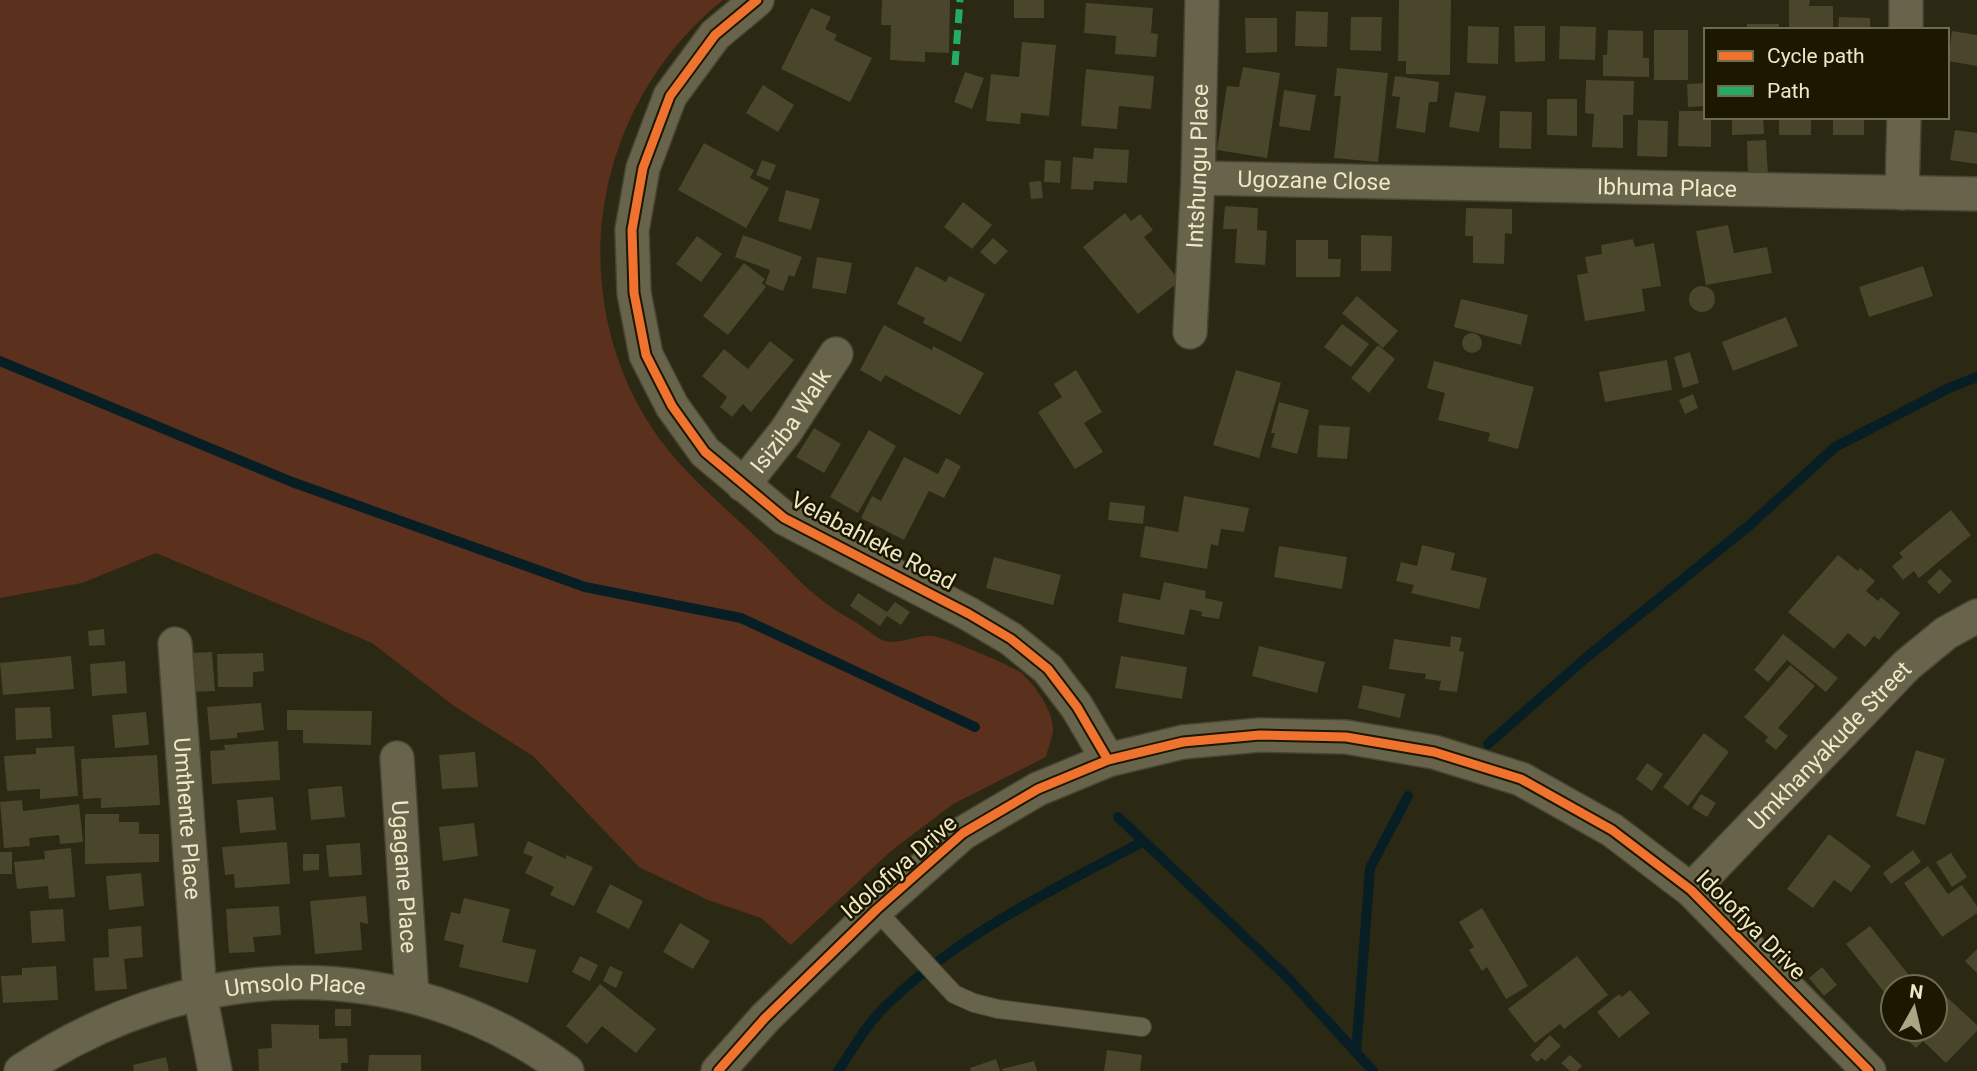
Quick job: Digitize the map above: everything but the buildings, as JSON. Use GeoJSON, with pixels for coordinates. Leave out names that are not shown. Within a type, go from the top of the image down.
{"type":"FeatureCollection","features":[{"type":"Feature","properties":{"kind":"street","name":"Velabahleke Road"},"geometry":{"type":"LineString","coordinates":[[757,0],[715,35],[670,96],[643,168],[632,230],[634,293],[646,355],[672,405],[705,452],[785,518],[969,614],[1011,639],[1048,670],[1077,707],[1108,760]]}},
{"type":"Feature","properties":{"kind":"street","name":"Intshungu Place"},"geometry":{"type":"LineString","coordinates":[[1190,332],[1198,178],[1202,0]]}},
{"type":"Feature","properties":{"kind":"street"},"geometry":{"type":"LineString","coordinates":[[1906,0],[1906,28]]}},
{"type":"Feature","properties":{"kind":"street"},"geometry":{"type":"LineString","coordinates":[[1902,193],[1904,119]]}},
{"type":"Feature","properties":{"kind":"street","name":"Ugozane Close"},"geometry":{"type":"LineString","coordinates":[[1198,178],[1430,183]]}},
{"type":"Feature","properties":{"kind":"street","name":"Ibhuma Place"},"geometry":{"type":"LineString","coordinates":[[1430,183],[1977,194]]}},
{"type":"Feature","properties":{"kind":"street","name":"Isiziba Walk"},"geometry":{"type":"LineString","coordinates":[[743,485],[786,431],[836,354]]}},
{"type":"Feature","properties":{"kind":"street","name":"Umkhanyakude Street"},"geometry":{"type":"LineString","coordinates":[[1691,890],[1907,665],[1946,633],[1977,616]]}},
{"type":"Feature","properties":{"kind":"street","name":"Umthente Place"},"geometry":{"type":"LineString","coordinates":[[175,644],[200,994],[215,1071]]}},
{"type":"Feature","properties":{"kind":"street","name":"Idolofiya Drive"},"geometry":{"type":"LineString","coordinates":[[718,1071],[765,1018],[876,910],[963,833],[1038,789],[1108,760],[1183,742],[1260,735],[1346,737],[1434,752],[1521,779],[1612,830],[1691,890],[1869,1071]]}},
{"type":"Feature","properties":{"kind":"street","name":"Ugagane Place"},"geometry":{"type":"LineString","coordinates":[[397,758],[412,996]]}},
{"type":"Feature","properties":{"kind":"street","name":"Umsolo Place"},"geometry":{"type":"LineString","coordinates":[[21,1071],[44,1055],[121,1018],[200,994],[238,986],[331,982],[368,986],[412,996],[469,1014],[529,1045],[567,1071]]}},
{"type":"Feature","properties":{"kind":"lane"},"geometry":{"type":"LineString","coordinates":[[876,910],[954,994],[974,1003],[998,1009],[1142,1027]]}},
{"type":"Feature","properties":{"kind":"shaded area"},"geometry":{"type":"Polygon","coordinates":[[[0,0],[723,0],[679,43],[645,91],[620,144],[605,200],[600,258],[607,317],[624,374],[652,428],[675,459],[797,579],[828,605],[885,641],[939,637],[1004,664],[1026,677],[1050,715],[1052,734],[1046,757],[953,804],[891,851],[791,945],[761,918],[708,900],[639,867],[533,756],[454,706],[372,643],[156,553],[82,583],[0,598],[0,0]]]}},
{"type":"Feature","properties":{"kind":"waterway"},"geometry":{"type":"LineString","coordinates":[[0,361],[292,482],[585,587],[741,618],[975,727]]}},
{"type":"Feature","properties":{"kind":"waterway"},"geometry":{"type":"LineString","coordinates":[[1488,744],[1587,657],[1751,524],[1835,447],[1949,388],[1977,377]]}},
{"type":"Feature","properties":{"kind":"waterway"},"geometry":{"type":"LineString","coordinates":[[1356,1053],[1370,868],[1408,796]]}},
{"type":"Feature","properties":{"kind":"waterway"},"geometry":{"type":"LineString","coordinates":[[1118,817],[1287,977],[1373,1071]]}},
{"type":"Feature","properties":{"kind":"waterway"},"geometry":{"type":"LineString","coordinates":[[838,1071],[878,1014],[937,962],[1004,917],[1144,841]]}},
{"type":"Feature","properties":{"kind":"marked path"},"geometry":{"type":"LineString","coordinates":[[955,65],[960,0]]}},
{"type":"Feature","properties":{"kind":"cycle path"},"geometry":{"type":"LineString","coordinates":[[757,0],[715,35],[670,96],[643,168],[632,230],[634,293],[646,355],[672,406],[705,452],[784,518],[969,614],[1011,639],[1048,669],[1077,707],[1108,760]]}},
{"type":"Feature","properties":{"kind":"cycle path"},"geometry":{"type":"LineString","coordinates":[[718,1071],[765,1018],[876,910],[963,833],[1038,789],[1108,760],[1183,742],[1260,735],[1346,737],[1434,752],[1521,779],[1612,830],[1691,890],[1869,1071]]}}]}
